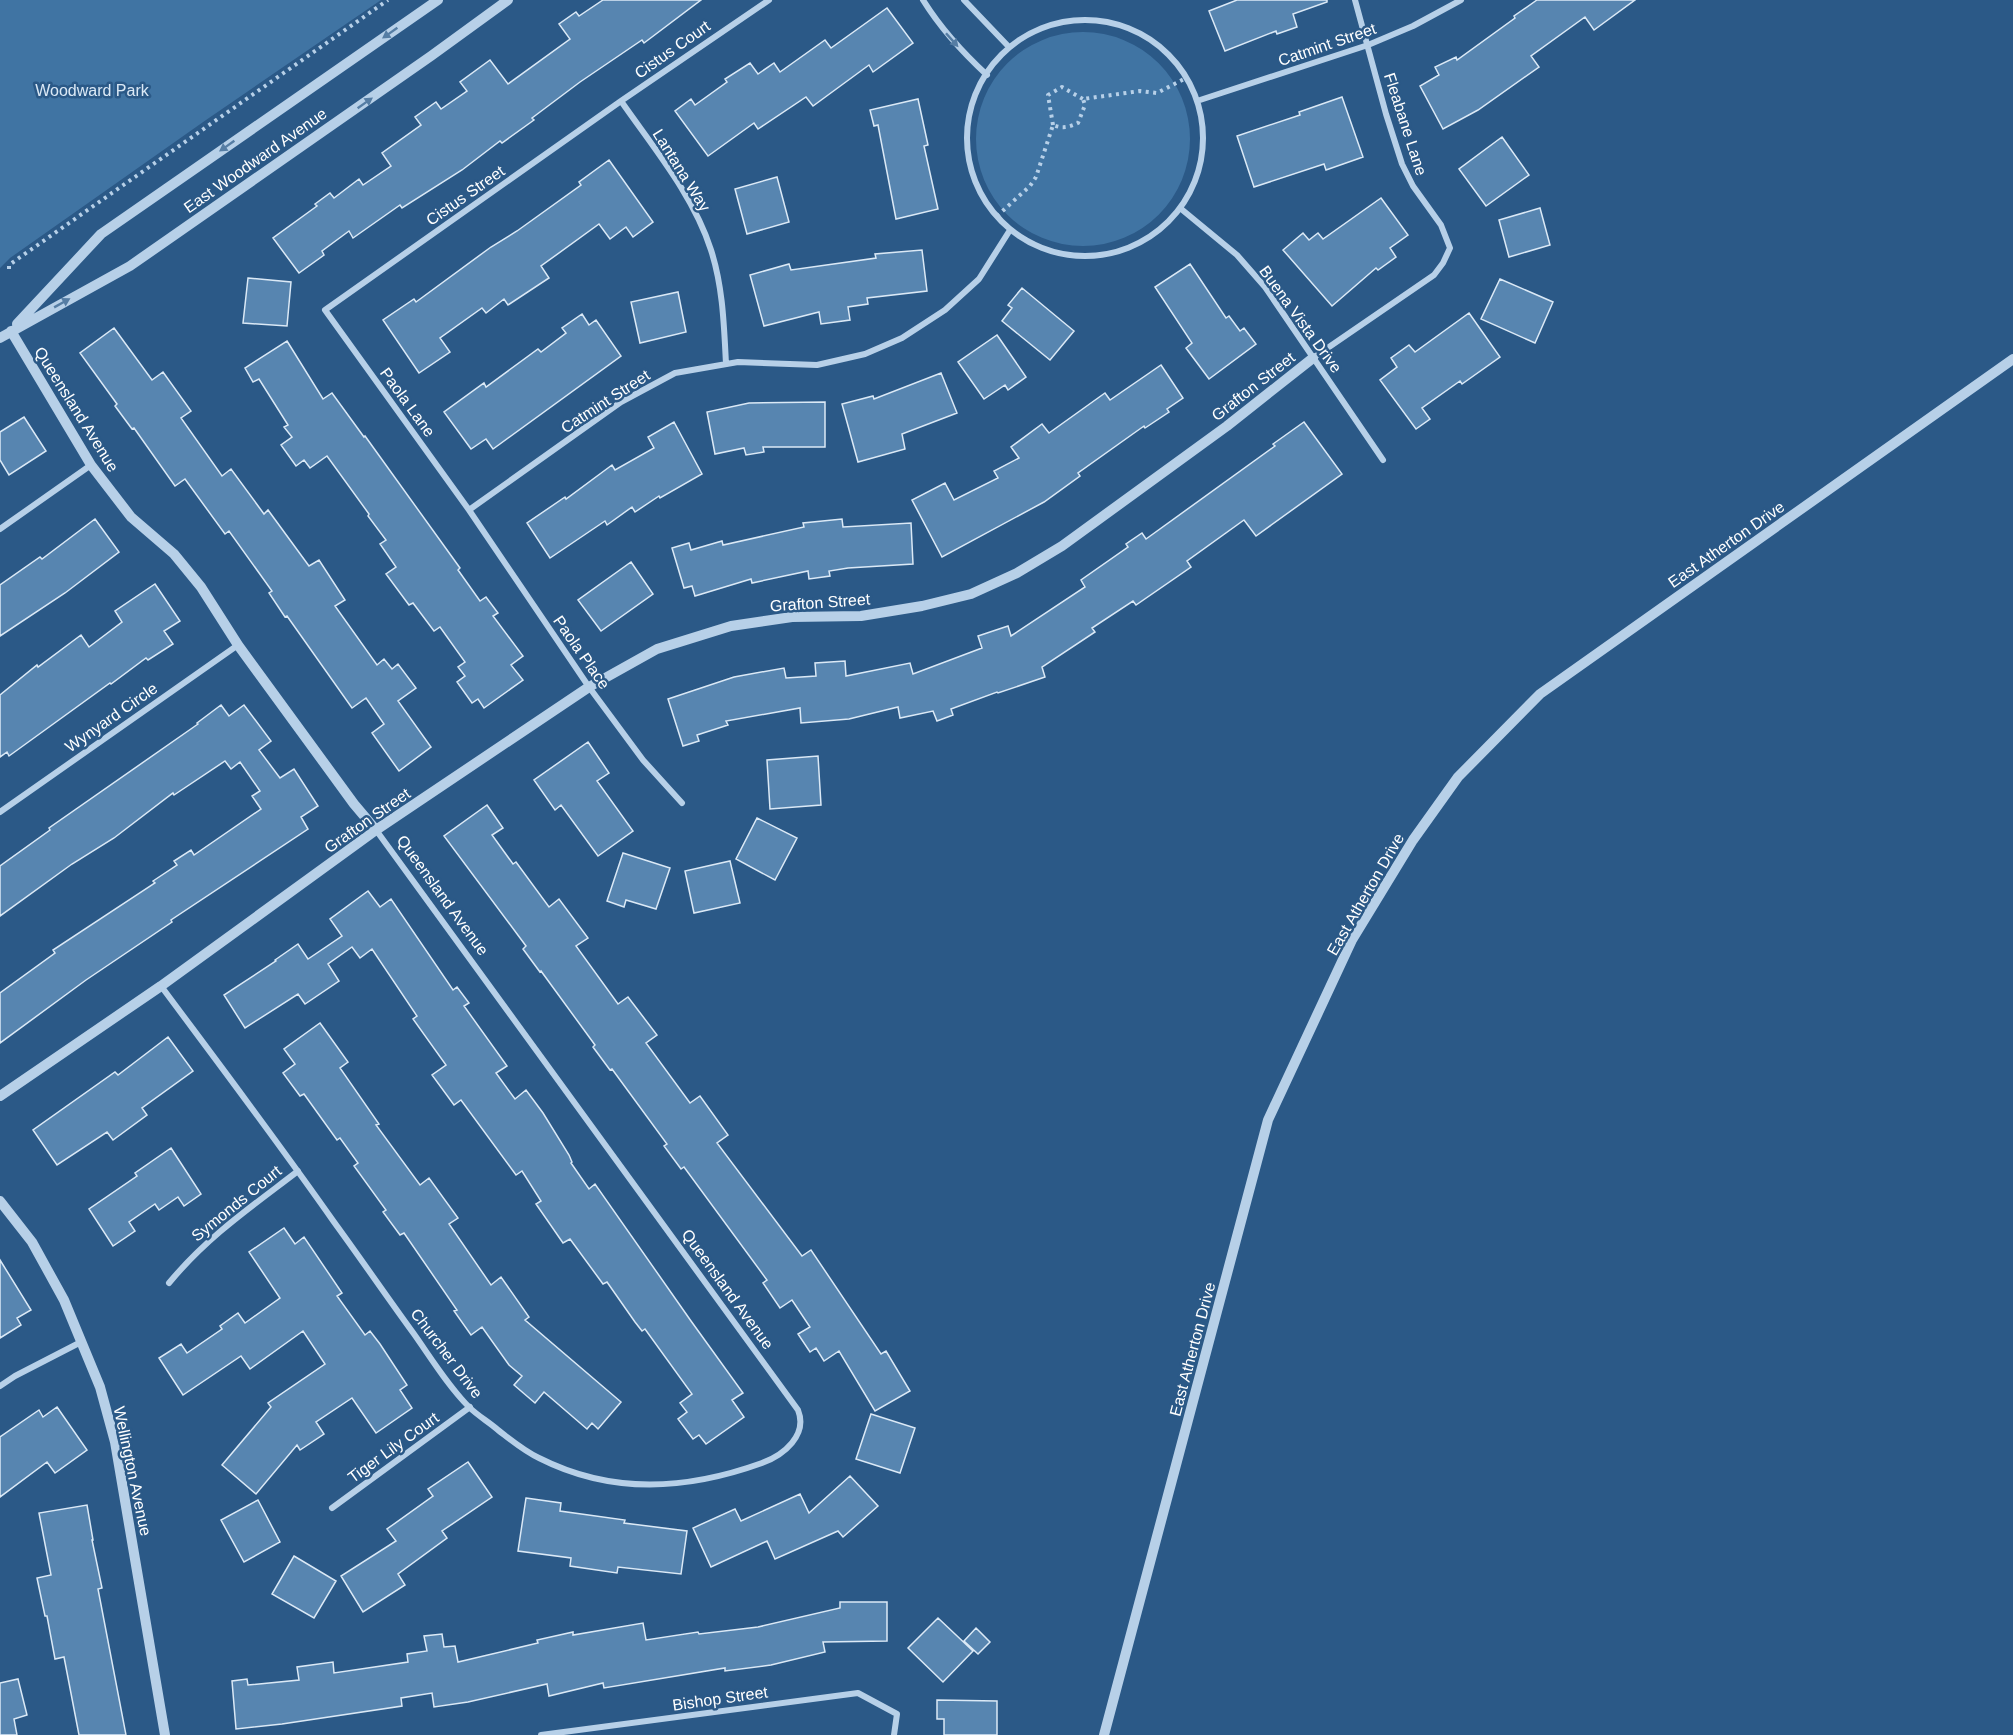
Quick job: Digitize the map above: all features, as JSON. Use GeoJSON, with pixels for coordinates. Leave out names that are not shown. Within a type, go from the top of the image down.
{"type":"FeatureCollection","features":[{"type":"Feature","properties":{"kind":"street","name":"East Woodward Avenue"},"geometry":{"type":"LineString","coordinates":[[11,331],[101,234],[438,0]]}},
{"type":"Feature","properties":{"kind":"street","name":"East Woodward Avenue"},"geometry":{"type":"LineString","coordinates":[[0,338],[130,266],[508,0]]}},
{"type":"Feature","properties":{"kind":"street","name":"Cistus Court"},"geometry":{"type":"LineString","coordinates":[[621,100],[769,0]]}},
{"type":"Feature","properties":{"kind":"street"},"geometry":{"type":"LineString","coordinates":[[923,0],[943,29],[987,75]]}},
{"type":"Feature","properties":{"kind":"street"},"geometry":{"type":"LineString","coordinates":[[964,0],[1009,47]]}},
{"type":"Feature","properties":{"kind":"street","name":"Fleabane Lane"},"geometry":{"type":"LineString","coordinates":[[1356,0],[1386,114],[1402,164],[1413,186],[1441,225],[1450,248]]}},
{"type":"Feature","properties":{"kind":"street","name":"Catmint Street"},"geometry":{"type":"LineString","coordinates":[[1197,101],[1368,45],[1413,26],[1461,0]]}},
{"type":"Feature","properties":{"kind":"street"},"geometry":{"type":"LineString","coordinates":[[1077,19],[1110,22],[1140,33],[1160,46],[1176,62],[1194,91],[1197,101],[1202,122],[1202,152],[1193,186],[1180,208],[1148,238],[1118,251],[1095,256],[1059,253],[1036,246],[1010,230],[986,204],[974,180],[966,144],[967,121],[977,87],[1009,47],[1019,39],[1049,25],[1077,19]]}},
{"type":"Feature","properties":{"kind":"street","name":"Cistus Street"},"geometry":{"type":"LineString","coordinates":[[325,310],[621,100]]}},
{"type":"Feature","properties":{"kind":"street","name":"Lantana Way"},"geometry":{"type":"LineString","coordinates":[[621,100],[695,209],[711,250],[722,293],[726,364]]}},
{"type":"Feature","properties":{"kind":"street","name":"Buena Vista Drive"},"geometry":{"type":"LineString","coordinates":[[1180,208],[1237,255],[1265,287],[1383,460]]}},
{"type":"Feature","properties":{"kind":"street","name":"Catmint Street"},"geometry":{"type":"LineString","coordinates":[[469,510],[621,402],[675,373],[738,362],[817,365],[865,354],[902,338],[945,310],[979,279],[1010,230]]}},
{"type":"Feature","properties":{"kind":"street","name":"Grafton Street"},"geometry":{"type":"LineString","coordinates":[[0,1096],[160,986],[376,830],[589,687],[657,650],[731,626],[792,617],[861,616],[922,606],[971,594],[1017,573],[1062,546],[1227,426],[1313,358],[1434,275],[1450,248]]}},
{"type":"Feature","properties":{"kind":"street","name":"Paola Lane"},"geometry":{"type":"LineString","coordinates":[[325,310],[469,510]]}},
{"type":"Feature","properties":{"kind":"street","name":"Queensland Avenue"},"geometry":{"type":"LineString","coordinates":[[11,331],[91,465],[131,517],[174,555],[201,588],[238,645],[354,804],[376,830],[786,1394]]}},
{"type":"Feature","properties":{"kind":"street","name":"East Atherton Drive"},"geometry":{"type":"LineString","coordinates":[[1104,1735],[1268,1120],[1352,940],[1413,840],[1458,777],[1540,694],[2013,358]]}},
{"type":"Feature","properties":{"kind":"street"},"geometry":{"type":"LineString","coordinates":[[0,529],[91,465]]}},
{"type":"Feature","properties":{"kind":"street","name":"Paola Place"},"geometry":{"type":"LineString","coordinates":[[469,510],[589,687],[643,760],[682,803]]}},
{"type":"Feature","properties":{"kind":"street","name":"Wynyard Circle"},"geometry":{"type":"LineString","coordinates":[[0,812],[238,645]]}},
{"type":"Feature","properties":{"kind":"street","name":"Churcher Drive"},"geometry":{"type":"LineString","coordinates":[[160,986],[298,1171],[432,1359],[470,1407],[520,1447],[540,1459],[591,1478],[614,1483],[668,1485],[724,1477],[765,1462],[784,1451],[798,1435],[801,1419],[798,1410],[786,1394]]}},
{"type":"Feature","properties":{"kind":"street","name":"Symonds Court"},"geometry":{"type":"LineString","coordinates":[[169,1283],[187,1261],[210,1239],[298,1171]]}},
{"type":"Feature","properties":{"kind":"street","name":"Wellington Avenue"},"geometry":{"type":"LineString","coordinates":[[0,1201],[32,1242],[64,1300],[100,1387],[115,1442],[165,1735]]}},
{"type":"Feature","properties":{"kind":"street"},"geometry":{"type":"LineString","coordinates":[[0,1386],[81,1342]]}},
{"type":"Feature","properties":{"kind":"street","name":"Tiger Lily Court"},"geometry":{"type":"LineString","coordinates":[[332,1508],[470,1407]]}},
{"type":"Feature","properties":{"kind":"street","name":"Bishop Street"},"geometry":{"type":"LineString","coordinates":[[541,1735],[858,1693],[897,1714],[894,1735]]}},
{"type":"Feature","properties":{"kind":"path"},"geometry":{"type":"LineString","coordinates":[[9,269],[9,265],[388,0]]}},
{"type":"Feature","properties":{"kind":"path"},"geometry":{"type":"LineString","coordinates":[[997,216],[1030,186],[1036,177],[1053,125],[1048,95],[1062,87],[1083,99],[1140,91],[1157,93],[1186,78]]}},
{"type":"Feature","properties":{"kind":"path"},"geometry":{"type":"LineString","coordinates":[[1053,125],[1061,128],[1078,123],[1085,105],[1083,99]]}},
{"type":"Feature","properties":{"kind":"green space","name":"Woodward Park"},"geometry":{"type":"Polygon","coordinates":[[[0,0],[381,0],[206,120],[10,258],[0,268],[0,0]]]}},
{"type":"Feature","properties":{"kind":"green space"},"geometry":{"type":"Polygon","coordinates":[[[1072,32],[1094,32],[1114,36],[1134,44],[1159,63],[1178,88],[1186,108],[1190,139],[1186,170],[1178,190],[1159,215],[1134,234],[1114,242],[1094,246],[1072,246],[1052,242],[1032,234],[1000,207],[988,190],[980,170],[976,150],[976,128],[980,108],[988,88],[1015,56],[1032,44],[1052,36],[1072,32]]]}},
{"type":"Feature","properties":{"kind":"building"},"geometry":{"type":"Polygon","coordinates":[[[603,0],[701,0],[644,43],[642,40],[580,82],[532,118],[534,120],[502,143],[500,141],[462,170],[402,208],[400,205],[353,238],[349,231],[322,251],[324,255],[299,273],[273,238],[317,206],[315,204],[330,193],[334,198],[359,179],[363,185],[391,166],[382,153],[421,125],[415,117],[436,102],[441,109],[467,91],[460,82],[490,60],[508,84],[570,39],[559,24],[576,12],[579,16],[603,0]]]}},
{"type":"Feature","properties":{"kind":"building"},"geometry":{"type":"Polygon","coordinates":[[[1237,0],[1327,0],[1327,2],[1293,14],[1297,27],[1277,34],[1276,31],[1225,51],[1209,11],[1237,0]]]}},
{"type":"Feature","properties":{"kind":"building"},"geometry":{"type":"Polygon","coordinates":[[[1537,0],[1635,0],[1594,30],[1585,17],[1531,56],[1539,67],[1478,110],[1443,129],[1420,86],[1439,75],[1435,67],[1456,57],[1457,60],[1537,0]]]}},
{"type":"Feature","properties":{"kind":"building"},"geometry":{"type":"Polygon","coordinates":[[[887,8],[913,43],[873,72],[869,65],[813,106],[806,97],[758,129],[754,123],[708,156],[675,111],[691,99],[695,105],[727,82],[725,79],[750,63],[758,74],[774,63],[780,72],[825,40],[831,48],[887,8]]]}},
{"type":"Feature","properties":{"kind":"building"},"geometry":{"type":"Polygon","coordinates":[[[1342,97],[1363,157],[1326,170],[1324,164],[1254,187],[1237,136],[1300,115],[1299,112],[1342,97]]]}},
{"type":"Feature","properties":{"kind":"building"},"geometry":{"type":"Polygon","coordinates":[[[918,99],[928,145],[924,146],[938,209],[896,219],[878,125],[874,126],[870,110],[918,99]]]}},
{"type":"Feature","properties":{"kind":"building"},"geometry":{"type":"Polygon","coordinates":[[[1502,137],[1529,175],[1486,206],[1459,169],[1502,137]]]}},
{"type":"Feature","properties":{"kind":"building"},"geometry":{"type":"Polygon","coordinates":[[[609,160],[653,222],[633,237],[626,227],[610,239],[599,224],[541,266],[549,278],[508,305],[504,299],[486,313],[482,308],[440,338],[450,352],[419,373],[383,320],[414,299],[416,302],[491,247],[517,231],[581,185],[579,182],[609,160]]]}},
{"type":"Feature","properties":{"kind":"building"},"geometry":{"type":"Polygon","coordinates":[[[777,177],[789,222],[747,234],[735,189],[777,177]]]}},
{"type":"Feature","properties":{"kind":"building"},"geometry":{"type":"Polygon","coordinates":[[[1381,198],[1408,235],[1390,248],[1396,257],[1378,270],[1376,268],[1332,306],[1283,250],[1303,233],[1309,240],[1318,233],[1323,239],[1381,198]]]}},
{"type":"Feature","properties":{"kind":"building"},"geometry":{"type":"Polygon","coordinates":[[[1540,208],[1550,245],[1509,257],[1499,220],[1540,208]]]}},
{"type":"Feature","properties":{"kind":"building"},"geometry":{"type":"Polygon","coordinates":[[[922,250],[927,291],[867,298],[868,304],[848,307],[850,320],[821,324],[819,312],[764,326],[750,275],[789,264],[791,270],[876,258],[875,254],[922,250]]]}},
{"type":"Feature","properties":{"kind":"building"},"geometry":{"type":"Polygon","coordinates":[[[1190,264],[1226,318],[1229,316],[1240,331],[1244,328],[1256,344],[1209,379],[1186,348],[1192,343],[1155,287],[1190,264]]]}},
{"type":"Feature","properties":{"kind":"building"},"geometry":{"type":"Polygon","coordinates":[[[248,278],[291,282],[287,326],[243,323],[248,278]]]}},
{"type":"Feature","properties":{"kind":"building"},"geometry":{"type":"Polygon","coordinates":[[[1500,279],[1553,302],[1535,343],[1481,319],[1500,279]]]}},
{"type":"Feature","properties":{"kind":"building"},"geometry":{"type":"Polygon","coordinates":[[[1022,288],[1074,331],[1050,360],[1002,321],[1012,308],[1008,305],[1022,288]]]}},
{"type":"Feature","properties":{"kind":"building"},"geometry":{"type":"Polygon","coordinates":[[[678,292],[686,332],[640,343],[631,302],[678,292]]]}},
{"type":"Feature","properties":{"kind":"building"},"geometry":{"type":"Polygon","coordinates":[[[1469,313],[1500,357],[1462,384],[1460,381],[1422,408],[1430,419],[1416,429],[1380,380],[1397,367],[1391,358],[1409,345],[1415,352],[1469,313]]]}},
{"type":"Feature","properties":{"kind":"building"},"geometry":{"type":"Polygon","coordinates":[[[582,314],[589,325],[596,320],[621,356],[493,449],[486,439],[471,449],[444,412],[484,383],[486,387],[538,349],[541,352],[566,333],[562,328],[582,314]]]}},
{"type":"Feature","properties":{"kind":"building"},"geometry":{"type":"Polygon","coordinates":[[[114,328],[152,380],[163,372],[191,411],[181,418],[222,476],[231,469],[264,514],[268,510],[309,566],[319,560],[345,600],[335,606],[377,665],[384,659],[392,669],[398,664],[416,688],[398,701],[431,747],[399,771],[372,733],[384,724],[366,698],[352,708],[287,616],[285,617],[269,593],[272,591],[229,531],[225,534],[185,479],[175,486],[134,428],[132,429],[115,406],[117,404],[80,353],[114,328]]]}},
{"type":"Feature","properties":{"kind":"building"},"geometry":{"type":"Polygon","coordinates":[[[997,335],[1026,377],[1008,390],[1005,385],[984,399],[958,362],[997,335]]]}},
{"type":"Feature","properties":{"kind":"building"},"geometry":{"type":"Polygon","coordinates":[[[287,341],[323,399],[332,393],[460,568],[458,570],[480,601],[486,597],[498,613],[493,616],[523,656],[511,665],[523,680],[484,708],[478,699],[472,703],[457,682],[465,676],[458,667],[465,662],[440,627],[434,631],[413,603],[409,605],[386,574],[396,567],[380,544],[386,540],[327,456],[310,468],[304,460],[296,466],[281,445],[292,437],[284,427],[288,425],[259,379],[253,382],[245,368],[287,341]]]}},
{"type":"Feature","properties":{"kind":"building"},"geometry":{"type":"Polygon","coordinates":[[[1161,365],[1183,398],[1167,409],[1169,412],[1145,428],[1144,426],[1078,473],[1080,476],[1044,502],[942,557],[912,500],[945,483],[954,500],[998,478],[994,471],[1019,458],[1011,447],[1042,424],[1049,433],[1105,393],[1110,400],[1161,365]]]}},
{"type":"Feature","properties":{"kind":"building"},"geometry":{"type":"Polygon","coordinates":[[[941,373],[957,413],[902,434],[905,449],[858,462],[842,404],[873,396],[874,399],[941,373]]]}},
{"type":"Feature","properties":{"kind":"building"},"geometry":{"type":"Polygon","coordinates":[[[825,402],[825,447],[763,447],[764,452],[746,455],[744,448],[715,454],[707,412],[749,403],[825,402]]]}},
{"type":"Feature","properties":{"kind":"building"},"geometry":{"type":"Polygon","coordinates":[[[24,417],[46,451],[9,475],[0,460],[0,432],[24,417]]]}},
{"type":"Feature","properties":{"kind":"building"},"geometry":{"type":"Polygon","coordinates":[[[674,422],[702,474],[660,498],[659,496],[635,512],[632,507],[607,525],[605,521],[550,558],[527,523],[565,497],[566,499],[612,465],[615,470],[654,448],[648,437],[674,422]]]}},
{"type":"Feature","properties":{"kind":"building"},"geometry":{"type":"Polygon","coordinates":[[[1304,422],[1342,474],[1256,536],[1244,520],[1187,561],[1191,567],[1136,605],[1133,601],[1092,628],[1095,632],[1042,667],[1045,677],[951,709],[953,715],[937,721],[933,711],[900,718],[898,707],[849,719],[801,723],[800,708],[726,721],[728,725],[697,735],[699,741],[683,746],[668,699],[734,677],[784,668],[786,678],[816,676],[815,663],[845,661],[846,676],[910,663],[913,674],[982,648],[978,636],[1008,626],[1011,636],[1085,587],[1081,580],[1128,547],[1126,544],[1142,533],[1146,539],[1275,446],[1273,444],[1304,422]]]}},
{"type":"Feature","properties":{"kind":"building"},"geometry":{"type":"Polygon","coordinates":[[[95,519],[119,552],[65,593],[0,636],[0,585],[40,557],[42,559],[95,519]]]}},
{"type":"Feature","properties":{"kind":"building"},"geometry":{"type":"Polygon","coordinates":[[[842,519],[843,527],[911,523],[913,564],[848,568],[829,571],[830,576],[809,579],[808,571],[752,583],[751,579],[695,596],[692,586],[684,588],[672,548],[689,543],[691,550],[722,541],[723,545],[804,527],[803,523],[842,519]]]}},
{"type":"Feature","properties":{"kind":"building"},"geometry":{"type":"Polygon","coordinates":[[[631,562],[653,594],[601,631],[578,600],[631,562]]]}},
{"type":"Feature","properties":{"kind":"building"},"geometry":{"type":"Polygon","coordinates":[[[155,584],[180,621],[164,631],[173,644],[148,660],[146,658],[9,756],[7,752],[0,757],[0,695],[37,665],[38,667],[81,635],[89,647],[122,622],[115,611],[155,584]]]}},
{"type":"Feature","properties":{"kind":"building"},"geometry":{"type":"Polygon","coordinates":[[[221,705],[229,716],[244,705],[271,741],[259,750],[280,778],[294,769],[318,806],[301,817],[308,829],[171,920],[172,922],[86,980],[0,1043],[0,993],[55,953],[53,950],[155,883],[153,881],[177,865],[174,861],[191,850],[194,855],[261,809],[252,796],[260,791],[240,762],[231,769],[225,761],[174,795],[173,793],[114,838],[72,864],[0,916],[0,866],[50,830],[49,828],[198,724],[221,705]]]}},
{"type":"Feature","properties":{"kind":"building"},"geometry":{"type":"Polygon","coordinates":[[[588,742],[609,773],[597,781],[633,831],[598,856],[561,805],[555,810],[534,780],[588,742]]]}},
{"type":"Feature","properties":{"kind":"building"},"geometry":{"type":"Polygon","coordinates":[[[818,756],[821,805],[770,809],[767,760],[818,756]]]}},
{"type":"Feature","properties":{"kind":"building"},"geometry":{"type":"Polygon","coordinates":[[[487,805],[503,828],[492,835],[513,864],[516,862],[549,907],[559,899],[588,938],[576,946],[618,1004],[628,997],[657,1035],[646,1043],[690,1103],[700,1096],[728,1135],[717,1143],[802,1256],[811,1250],[881,1354],[886,1351],[910,1391],[875,1411],[839,1351],[824,1361],[816,1348],[810,1352],[798,1334],[810,1327],[792,1300],[780,1308],[763,1283],[767,1280],[684,1167],[681,1169],[664,1146],[667,1144],[593,1047],[595,1045],[523,949],[526,946],[444,836],[487,805]]]}},
{"type":"Feature","properties":{"kind":"building"},"geometry":{"type":"Polygon","coordinates":[[[757,818],[797,838],[775,880],[736,859],[757,818]]]}},
{"type":"Feature","properties":{"kind":"building"},"geometry":{"type":"Polygon","coordinates":[[[623,853],[670,868],[656,909],[626,900],[624,907],[607,901],[623,853]]]}},
{"type":"Feature","properties":{"kind":"building"},"geometry":{"type":"Polygon","coordinates":[[[730,861],[740,903],[694,913],[685,871],[730,861]]]}},
{"type":"Feature","properties":{"kind":"building"},"geometry":{"type":"Polygon","coordinates":[[[368,891],[380,907],[391,899],[453,990],[457,987],[469,1003],[464,1006],[507,1066],[496,1073],[515,1099],[526,1090],[543,1113],[569,1155],[571,1163],[589,1189],[595,1184],[743,1393],[732,1400],[744,1417],[706,1444],[699,1435],[693,1439],[678,1419],[687,1412],[680,1403],[692,1394],[645,1329],[642,1331],[607,1282],[603,1284],[570,1239],[563,1243],[536,1204],[541,1201],[522,1171],[516,1175],[461,1100],[454,1105],[432,1075],[446,1065],[413,1019],[417,1016],[372,949],[360,958],[352,947],[328,964],[339,981],[305,1004],[298,994],[245,1028],[224,995],[298,944],[308,959],[342,936],[330,919],[368,891]]]}},
{"type":"Feature","properties":{"kind":"building"},"geometry":{"type":"Polygon","coordinates":[[[320,1023],[348,1062],[340,1068],[379,1124],[376,1125],[420,1185],[429,1178],[458,1218],[449,1224],[491,1285],[501,1277],[529,1317],[525,1320],[621,1402],[598,1429],[592,1423],[587,1429],[544,1392],[535,1403],[514,1385],[522,1376],[509,1365],[482,1327],[471,1335],[454,1311],[457,1310],[404,1233],[400,1235],[383,1212],[386,1210],[354,1166],[358,1163],[340,1138],[337,1140],[304,1094],[300,1096],[283,1073],[295,1064],[284,1049],[320,1023]]]}},
{"type":"Feature","properties":{"kind":"building"},"geometry":{"type":"Polygon","coordinates":[[[168,1037],[193,1071],[142,1108],[147,1115],[113,1140],[107,1132],[57,1165],[33,1130],[115,1072],[118,1075],[168,1037]]]}},
{"type":"Feature","properties":{"kind":"building"},"geometry":{"type":"Polygon","coordinates":[[[171,1148],[201,1194],[184,1206],[178,1197],[159,1210],[155,1204],[129,1222],[135,1231],[113,1246],[89,1209],[137,1176],[135,1173],[171,1148]]]}},
{"type":"Feature","properties":{"kind":"building"},"geometry":{"type":"Polygon","coordinates":[[[284,1228],[295,1244],[304,1237],[342,1293],[337,1296],[365,1335],[370,1331],[407,1385],[400,1390],[412,1408],[376,1433],[352,1398],[316,1422],[324,1434],[300,1450],[297,1445],[256,1494],[222,1465],[271,1407],[268,1403],[325,1364],[303,1331],[250,1369],[241,1356],[183,1395],[159,1358],[181,1344],[187,1353],[222,1329],[220,1326],[238,1313],[245,1323],[280,1298],[249,1252],[284,1228]]]}},
{"type":"Feature","properties":{"kind":"building"},"geometry":{"type":"Polygon","coordinates":[[[0,1260],[31,1310],[17,1318],[21,1325],[0,1338],[0,1260]]]}},
{"type":"Feature","properties":{"kind":"building"},"geometry":{"type":"Polygon","coordinates":[[[57,1407],[87,1450],[55,1473],[47,1462],[0,1497],[0,1437],[39,1410],[43,1417],[57,1407]]]}},
{"type":"Feature","properties":{"kind":"building"},"geometry":{"type":"Polygon","coordinates":[[[871,1414],[915,1428],[900,1473],[856,1459],[871,1414]]]}},
{"type":"Feature","properties":{"kind":"building"},"geometry":{"type":"Polygon","coordinates":[[[468,1462],[492,1497],[442,1531],[447,1538],[398,1574],[405,1585],[363,1612],[341,1576],[396,1541],[387,1529],[433,1496],[428,1489],[468,1462]]]}},
{"type":"Feature","properties":{"kind":"building"},"geometry":{"type":"Polygon","coordinates":[[[850,1476],[878,1506],[843,1537],[838,1531],[775,1559],[767,1541],[711,1567],[693,1528],[735,1509],[741,1521],[800,1494],[809,1513],[850,1476]]]}},
{"type":"Feature","properties":{"kind":"building"},"geometry":{"type":"Polygon","coordinates":[[[526,1498],[561,1503],[560,1511],[625,1520],[624,1523],[687,1531],[681,1574],[618,1567],[617,1573],[570,1566],[571,1558],[518,1551],[526,1498]]]}},
{"type":"Feature","properties":{"kind":"building"},"geometry":{"type":"Polygon","coordinates":[[[258,1500],[280,1542],[244,1562],[221,1520],[258,1500]]]}},
{"type":"Feature","properties":{"kind":"building"},"geometry":{"type":"Polygon","coordinates":[[[87,1505],[102,1588],[98,1589],[126,1735],[79,1735],[64,1657],[55,1659],[37,1578],[51,1575],[39,1513],[87,1505]]]}},
{"type":"Feature","properties":{"kind":"building"},"geometry":{"type":"Polygon","coordinates":[[[294,1556],[336,1581],[314,1618],[272,1594],[294,1556]]]}},
{"type":"Feature","properties":{"kind":"building"},"geometry":{"type":"Polygon","coordinates":[[[840,1602],[887,1602],[887,1641],[823,1642],[825,1652],[771,1665],[725,1671],[725,1668],[604,1688],[603,1683],[549,1696],[547,1684],[468,1702],[434,1707],[432,1693],[401,1698],[402,1706],[236,1729],[232,1681],[247,1679],[248,1685],[299,1680],[297,1667],[333,1662],[334,1673],[408,1662],[407,1654],[427,1651],[424,1636],[442,1634],[444,1647],[455,1646],[458,1662],[538,1643],[537,1640],[573,1632],[573,1635],[643,1623],[646,1640],[698,1632],[699,1634],[758,1627],[840,1608],[840,1602]]]}},
{"type":"Feature","properties":{"kind":"building"},"geometry":{"type":"Polygon","coordinates":[[[938,1618],[973,1651],[943,1682],[908,1648],[938,1618]]]}},
{"type":"Feature","properties":{"kind":"building"},"geometry":{"type":"Polygon","coordinates":[[[976,1628],[990,1642],[978,1654],[964,1641],[976,1628]]]}},
{"type":"Feature","properties":{"kind":"building"},"geometry":{"type":"Polygon","coordinates":[[[18,1679],[27,1715],[14,1719],[17,1735],[0,1735],[0,1683],[18,1679]]]}},
{"type":"Feature","properties":{"kind":"building"},"geometry":{"type":"Polygon","coordinates":[[[937,1700],[997,1701],[997,1735],[944,1735],[944,1719],[937,1719],[937,1700]]]}}]}
